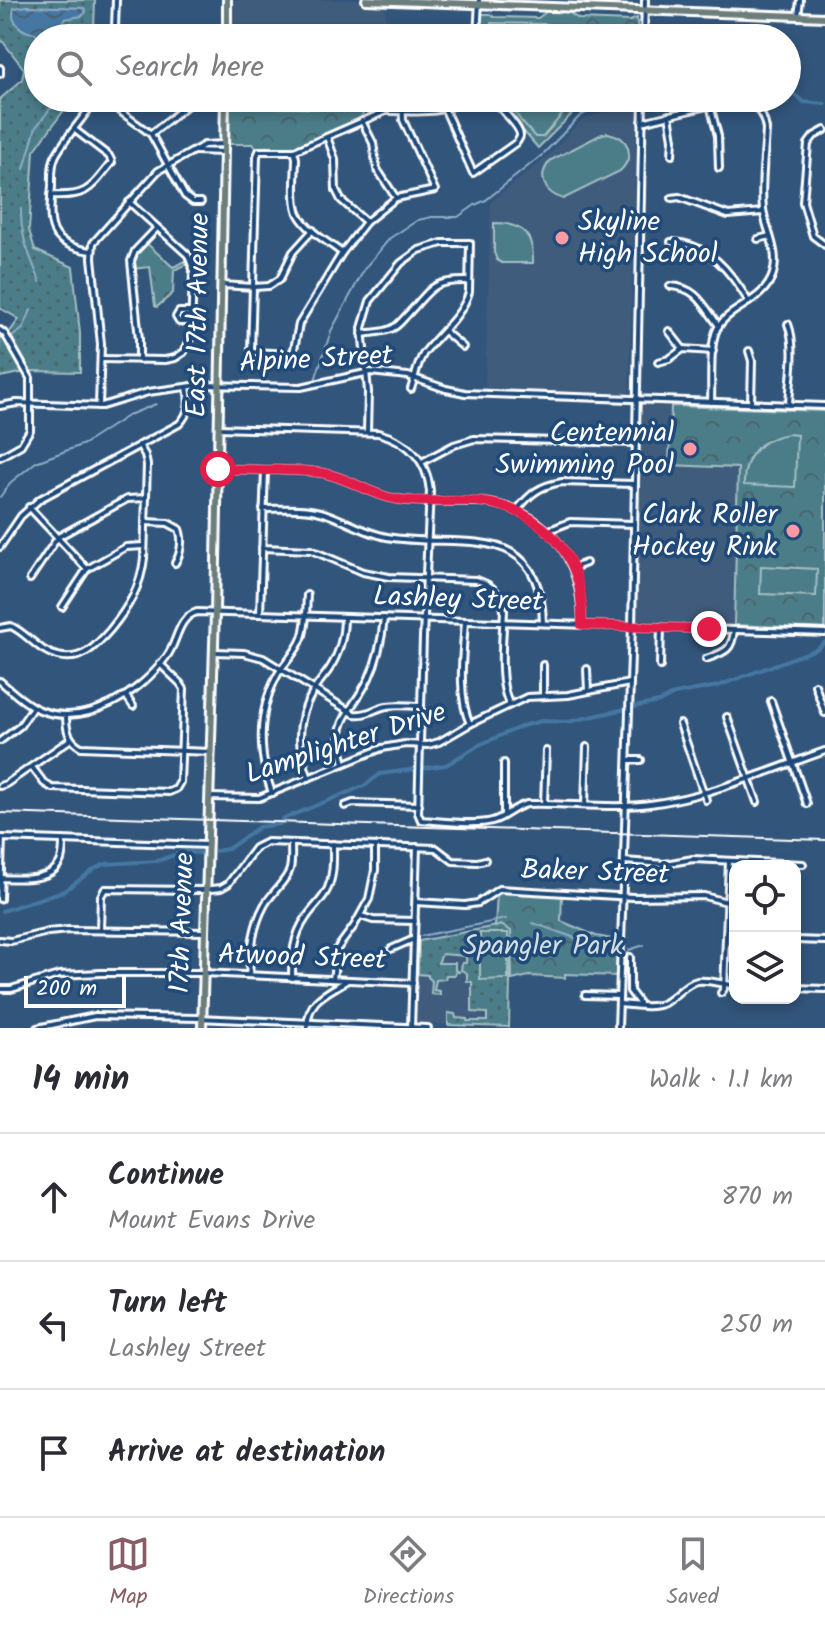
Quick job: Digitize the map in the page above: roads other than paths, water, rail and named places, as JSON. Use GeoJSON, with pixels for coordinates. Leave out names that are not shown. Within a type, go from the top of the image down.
{"type":"FeatureCollection","features":[{"type":"Feature","properties":{"kind":"main road"},"geometry":{"type":"LineString","coordinates":[[227,0],[227,24]]}},
{"type":"Feature","properties":{"kind":"main road"},"geometry":{"type":"LineString","coordinates":[[366,0],[825,17]]}},
{"type":"Feature","properties":{"kind":"main road","name":"East 17th Avenue"},"geometry":{"type":"LineString","coordinates":[[209,820],[225,112]]}},
{"type":"Feature","properties":{"kind":"main road","name":"17th Avenue"},"geometry":{"type":"LineString","coordinates":[[202,1028],[209,820]]}},
{"type":"Feature","properties":{"kind":"street"},"geometry":{"type":"LineString","coordinates":[[115,24],[116,0]]}},
{"type":"Feature","properties":{"kind":"street"},"geometry":{"type":"LineString","coordinates":[[644,24],[645,0]]}},
{"type":"Feature","properties":{"kind":"street"},"geometry":{"type":"LineString","coordinates":[[798,16],[800,0]]}},
{"type":"Feature","properties":{"kind":"street"},"geometry":{"type":"LineString","coordinates":[[477,24],[478,2]]}},
{"type":"Feature","properties":{"kind":"street"},"geometry":{"type":"LineString","coordinates":[[0,68],[0,74]]}},
{"type":"Feature","properties":{"kind":"street"},"geometry":{"type":"LineString","coordinates":[[89,112],[55,158],[50,221],[55,234],[70,245],[91,251]]}},
{"type":"Feature","properties":{"kind":"street"},"geometry":{"type":"LineString","coordinates":[[120,112],[151,134],[185,196],[193,202],[201,202]]}},
{"type":"Feature","properties":{"kind":"street"},"geometry":{"type":"LineString","coordinates":[[151,134],[179,112]]}},
{"type":"Feature","properties":{"kind":"street"},"geometry":{"type":"LineString","coordinates":[[384,112],[294,151],[259,151],[251,352],[293,354],[299,324],[342,253],[366,222],[396,198],[435,190],[402,112]]}},
{"type":"Feature","properties":{"kind":"street"},"geometry":{"type":"LineString","coordinates":[[446,112],[473,173],[520,137],[517,127],[503,112]]}},
{"type":"Feature","properties":{"kind":"street"},"geometry":{"type":"LineString","coordinates":[[618,1028],[632,626],[642,112]]}},
{"type":"Feature","properties":{"kind":"street"},"geometry":{"type":"LineString","coordinates":[[642,122],[681,112]]}},
{"type":"Feature","properties":{"kind":"street"},"geometry":{"type":"LineString","coordinates":[[712,112],[718,136],[719,168]]}},
{"type":"Feature","properties":{"kind":"street"},"geometry":{"type":"LineString","coordinates":[[711,402],[713,338],[719,326],[765,288],[773,274],[775,256],[763,212],[766,129],[763,112]]}},
{"type":"Feature","properties":{"kind":"street"},"geometry":{"type":"LineString","coordinates":[[669,115],[672,155]]}},
{"type":"Feature","properties":{"kind":"street"},"geometry":{"type":"LineString","coordinates":[[362,121],[373,143],[377,169],[396,198]]}},
{"type":"Feature","properties":{"kind":"street"},"geometry":{"type":"LineString","coordinates":[[51,195],[71,196],[84,192],[112,162],[112,158],[74,130]]}},
{"type":"Feature","properties":{"kind":"street"},"geometry":{"type":"LineString","coordinates":[[825,130],[812,133],[806,150],[803,202],[813,236],[825,245]]}},
{"type":"Feature","properties":{"kind":"street"},"geometry":{"type":"LineString","coordinates":[[327,137],[335,159],[336,190],[341,200],[366,222]]}},
{"type":"Feature","properties":{"kind":"street"},"geometry":{"type":"LineString","coordinates":[[99,406],[101,344],[91,251],[96,237],[154,174],[207,144],[224,144]]}},
{"type":"Feature","properties":{"kind":"street"},"geometry":{"type":"LineString","coordinates":[[194,151],[224,152]]}},
{"type":"Feature","properties":{"kind":"street"},"geometry":{"type":"LineString","coordinates":[[294,151],[299,215],[342,253]]}},
{"type":"Feature","properties":{"kind":"street"},"geometry":{"type":"LineString","coordinates":[[672,198],[679,197],[728,215],[763,212]]}},
{"type":"Feature","properties":{"kind":"street"},"geometry":{"type":"LineString","coordinates":[[101,359],[165,360],[178,356],[190,343],[192,262],[129,202]]}},
{"type":"Feature","properties":{"kind":"street"},"geometry":{"type":"LineString","coordinates":[[139,360],[131,261],[135,251],[157,227]]}},
{"type":"Feature","properties":{"kind":"street"},"geometry":{"type":"LineString","coordinates":[[222,285],[269,286],[280,279],[293,252],[313,230]]}},
{"type":"Feature","properties":{"kind":"street"},"geometry":{"type":"LineString","coordinates":[[758,239],[770,236]]}},
{"type":"Feature","properties":{"kind":"street"},"geometry":{"type":"LineString","coordinates":[[671,242],[683,242],[702,250],[724,265],[749,302]]}},
{"type":"Feature","properties":{"kind":"street"},"geometry":{"type":"LineString","coordinates":[[367,432],[368,392],[362,334],[370,301],[401,263],[419,250],[442,243],[470,243],[467,299],[424,353],[411,389]]}},
{"type":"Feature","properties":{"kind":"street"},"geometry":{"type":"LineString","coordinates":[[362,334],[386,331],[397,326],[428,290],[439,283],[469,281]]}},
{"type":"Feature","properties":{"kind":"street"},"geometry":{"type":"LineString","coordinates":[[670,286],[692,291],[719,326]]}},
{"type":"Feature","properties":{"kind":"street"},"geometry":{"type":"LineString","coordinates":[[192,312],[179,312],[176,317],[179,322],[192,322]]}},
{"type":"Feature","properties":{"kind":"street"},"geometry":{"type":"LineString","coordinates":[[788,324],[792,350],[789,405]]}},
{"type":"Feature","properties":{"kind":"street"},"geometry":{"type":"LineString","coordinates":[[0,330],[29,373],[32,385],[30,430],[20,446],[0,457]]}},
{"type":"Feature","properties":{"kind":"street"},"geometry":{"type":"LineString","coordinates":[[444,331],[463,347]]}},
{"type":"Feature","properties":{"kind":"street"},"geometry":{"type":"LineString","coordinates":[[669,331],[683,349]]}},
{"type":"Feature","properties":{"kind":"street"},"geometry":{"type":"LineString","coordinates":[[658,362],[683,349],[713,351]]}},
{"type":"Feature","properties":{"kind":"street"},"geometry":{"type":"LineString","coordinates":[[749,351],[752,361],[751,403]]}},
{"type":"Feature","properties":{"kind":"street","name":"Alpine Street"},"geometry":{"type":"LineString","coordinates":[[0,406],[17,403],[110,405],[148,392],[220,385],[295,387],[366,372],[395,373],[465,393],[825,406]]}},
{"type":"Feature","properties":{"kind":"street"},"geometry":{"type":"LineString","coordinates":[[0,547],[29,507],[40,499],[179,424],[190,402],[187,387]]}},
{"type":"Feature","properties":{"kind":"street"},"geometry":{"type":"LineString","coordinates":[[219,428],[380,433],[401,441],[422,462],[429,481],[430,501],[421,706],[420,819],[485,822],[493,821],[520,805],[626,806],[681,799],[825,751]]}},
{"type":"Feature","properties":{"kind":"street"},"geometry":{"type":"LineString","coordinates":[[422,462],[454,445],[474,439],[636,443]]}},
{"type":"Feature","properties":{"kind":"street"},"geometry":{"type":"LineString","coordinates":[[0,628],[16,628],[45,651],[60,657],[73,657],[96,646],[122,614],[135,593],[143,570],[146,459],[139,445]]}},
{"type":"Feature","properties":{"kind":"street"},"geometry":{"type":"LineString","coordinates":[[218,469],[324,473],[390,498],[481,502],[516,511],[547,531],[560,545],[573,568],[581,592],[582,625]]}},
{"type":"Feature","properties":{"kind":"street"},"geometry":{"type":"LineString","coordinates":[[260,614],[265,470]]}},
{"type":"Feature","properties":{"kind":"street"},"geometry":{"type":"LineString","coordinates":[[516,511],[529,495],[552,483],[635,484]]}},
{"type":"Feature","properties":{"kind":"street"},"geometry":{"type":"LineString","coordinates":[[481,502],[482,493]]}},
{"type":"Feature","properties":{"kind":"street"},"geometry":{"type":"LineString","coordinates":[[30,579],[58,537],[127,499],[146,498]]}},
{"type":"Feature","properties":{"kind":"street"},"geometry":{"type":"LineString","coordinates":[[29,507],[87,569]]}},
{"type":"Feature","properties":{"kind":"street"},"geometry":{"type":"LineString","coordinates":[[263,509],[316,511],[382,536],[485,542],[501,547],[526,565],[537,583],[543,604],[543,623]]}},
{"type":"Feature","properties":{"kind":"street"},"geometry":{"type":"LineString","coordinates":[[145,522],[173,524],[179,529],[182,536],[175,563]]}},
{"type":"Feature","properties":{"kind":"street"},"geometry":{"type":"LineString","coordinates":[[547,531],[570,522],[634,524]]}},
{"type":"Feature","properties":{"kind":"street"},"geometry":{"type":"LineString","coordinates":[[62,607],[87,569],[126,547],[144,546]]}},
{"type":"Feature","properties":{"kind":"street"},"geometry":{"type":"LineString","coordinates":[[262,548],[311,550],[376,575],[476,580],[487,584],[497,591],[504,610],[502,683],[510,705]]}},
{"type":"Feature","properties":{"kind":"street"},"geometry":{"type":"LineString","coordinates":[[573,568],[586,563]]}},
{"type":"Feature","properties":{"kind":"street"},"geometry":{"type":"LineString","coordinates":[[272,793],[263,764],[262,725],[267,700],[281,669],[302,639],[307,595]]}},
{"type":"Feature","properties":{"kind":"street","name":"Lashley Street"},"geometry":{"type":"LineString","coordinates":[[1,684],[46,712],[66,715],[89,708],[102,708],[133,691],[160,664],[181,630],[186,613],[197,612],[825,633]]}},
{"type":"Feature","properties":{"kind":"street"},"geometry":{"type":"LineString","coordinates":[[309,778],[301,754],[300,727],[306,705],[337,655],[344,617]]}},
{"type":"Feature","properties":{"kind":"street"},"geometry":{"type":"LineString","coordinates":[[344,763],[339,732],[375,665],[384,618]]}},
{"type":"Feature","properties":{"kind":"street"},"geometry":{"type":"LineString","coordinates":[[465,621],[462,697],[470,724]]}},
{"type":"Feature","properties":{"kind":"street"},"geometry":{"type":"LineString","coordinates":[[660,666],[661,627]]}},
{"type":"Feature","properties":{"kind":"street"},"geometry":{"type":"LineString","coordinates":[[706,659],[730,646],[734,630]]}},
{"type":"Feature","properties":{"kind":"street"},"geometry":{"type":"LineString","coordinates":[[214,652],[256,655],[348,711],[360,715],[394,705],[421,706]]}},
{"type":"Feature","properties":{"kind":"street"},"geometry":{"type":"LineString","coordinates":[[32,767],[43,784],[52,788],[176,789],[180,782],[180,712],[184,689],[181,682],[160,664]]}},
{"type":"Feature","properties":{"kind":"street"},"geometry":{"type":"LineString","coordinates":[[543,665],[543,696]]}},
{"type":"Feature","properties":{"kind":"street"},"geometry":{"type":"LineString","coordinates":[[587,669],[588,691]]}},
{"type":"Feature","properties":{"kind":"street","name":"Lamplighter Drive"},"geometry":{"type":"LineString","coordinates":[[209,797],[253,799],[394,745],[439,742],[527,697],[568,695],[630,683]]}},
{"type":"Feature","properties":{"kind":"street"},"geometry":{"type":"LineString","coordinates":[[129,685],[133,691]]}},
{"type":"Feature","properties":{"kind":"street"},"geometry":{"type":"LineString","coordinates":[[815,685],[825,713]]}},
{"type":"Feature","properties":{"kind":"street"},"geometry":{"type":"LineString","coordinates":[[126,696],[133,706]]}},
{"type":"Feature","properties":{"kind":"street"},"geometry":{"type":"LineString","coordinates":[[771,701],[807,804]]}},
{"type":"Feature","properties":{"kind":"street"},"geometry":{"type":"LineString","coordinates":[[0,741],[20,726],[36,706]]}},
{"type":"Feature","properties":{"kind":"street"},"geometry":{"type":"LineString","coordinates":[[66,715],[71,739],[87,748],[211,752]]}},
{"type":"Feature","properties":{"kind":"street"},"geometry":{"type":"LineString","coordinates":[[727,717],[757,802]]}},
{"type":"Feature","properties":{"kind":"street"},"geometry":{"type":"LineString","coordinates":[[680,724],[706,800]]}},
{"type":"Feature","properties":{"kind":"street"},"geometry":{"type":"LineString","coordinates":[[0,786],[71,739]]}},
{"type":"Feature","properties":{"kind":"street"},"geometry":{"type":"LineString","coordinates":[[585,805],[587,747]]}},
{"type":"Feature","properties":{"kind":"street"},"geometry":{"type":"LineString","coordinates":[[544,803],[546,751]]}},
{"type":"Feature","properties":{"kind":"street"},"geometry":{"type":"LineString","coordinates":[[628,760],[641,760]]}},
{"type":"Feature","properties":{"kind":"street"},"geometry":{"type":"LineString","coordinates":[[504,763],[504,815]]}},
{"type":"Feature","properties":{"kind":"street"},"geometry":{"type":"LineString","coordinates":[[345,806],[353,803],[419,805]]}},
{"type":"Feature","properties":{"kind":"street"},"geometry":{"type":"LineString","coordinates":[[0,897],[2,838],[208,845]]}},
{"type":"Feature","properties":{"kind":"street"},"geometry":{"type":"LineString","coordinates":[[1,878],[25,879],[52,871],[60,863],[63,840]]}},
{"type":"Feature","properties":{"kind":"street"},"geometry":{"type":"LineString","coordinates":[[100,930],[104,890],[206,890],[224,887],[246,858],[259,845],[267,842],[436,848],[453,861],[485,860]]}},
{"type":"Feature","properties":{"kind":"street"},"geometry":{"type":"LineString","coordinates":[[249,975],[257,921],[288,873],[291,843]]}},
{"type":"Feature","properties":{"kind":"street"},"geometry":{"type":"LineString","coordinates":[[292,978],[292,957],[297,935],[308,914],[322,898],[330,880],[333,844]]}},
{"type":"Feature","properties":{"kind":"street"},"geometry":{"type":"LineString","coordinates":[[333,979],[337,949],[361,916],[372,886],[375,846]]}},
{"type":"Feature","properties":{"kind":"street"},"geometry":{"type":"LineString","coordinates":[[411,1028],[417,847]]}},
{"type":"Feature","properties":{"kind":"street"},"geometry":{"type":"LineString","coordinates":[[624,861],[665,864],[693,859],[729,861],[724,989],[721,993]]}},
{"type":"Feature","properties":{"kind":"street","name":"Baker Street"},"geometry":{"type":"LineString","coordinates":[[416,902],[478,903],[499,889],[633,897],[704,896],[727,905]]}},
{"type":"Feature","properties":{"kind":"street"},"geometry":{"type":"LineString","coordinates":[[361,916],[373,920],[415,921]]}},
{"type":"Feature","properties":{"kind":"street"},"geometry":{"type":"LineString","coordinates":[[0,940],[11,941],[48,932],[205,932]]}},
{"type":"Feature","properties":{"kind":"street"},"geometry":{"type":"LineString","coordinates":[[391,949],[414,939]]}},
{"type":"Feature","properties":{"kind":"street"},"geometry":{"type":"LineString","coordinates":[[801,940],[825,941]]}},
{"type":"Feature","properties":{"kind":"street"},"geometry":{"type":"LineString","coordinates":[[630,957],[630,991],[641,1005]]}},
{"type":"Feature","properties":{"kind":"street","name":"Atwood Street"},"geometry":{"type":"LineString","coordinates":[[0,989],[68,974],[204,973],[413,983]]}},
{"type":"Feature","properties":{"kind":"street"},"geometry":{"type":"LineString","coordinates":[[307,1025],[312,1005],[348,980]]}},
{"type":"Feature","properties":{"kind":"street"},"geometry":{"type":"LineString","coordinates":[[619,1004],[663,1004],[698,981],[729,985]]}},
{"type":"Feature","properties":{"kind":"street"},"geometry":{"type":"LineString","coordinates":[[801,988],[825,989]]}},
{"type":"Feature","properties":{"kind":"street"},"geometry":{"type":"LineString","coordinates":[[585,995],[619,996]]}},
{"type":"Feature","properties":{"kind":"street"},"geometry":{"type":"LineString","coordinates":[[37,1028],[95,1016],[428,1028]]}},
{"type":"Feature","properties":{"kind":"street"},"geometry":{"type":"LineString","coordinates":[[255,1028],[256,1021]]}},
{"type":"Feature","properties":{"kind":"water"},"geometry":{"type":"Polygon","coordinates":[[[14,8],[84,8],[86,12],[82,16],[65,19],[62,24],[24,24],[24,30],[13,18],[14,8]]]}},
{"type":"Feature","properties":{"kind":"waterway"},"geometry":{"type":"LineString","coordinates":[[801,100],[825,104]]}},
{"type":"Feature","properties":{"kind":"waterway"},"geometry":{"type":"LineString","coordinates":[[24,169],[36,127],[48,112]]}},
{"type":"Feature","properties":{"kind":"waterway"},"geometry":{"type":"LineString","coordinates":[[544,153],[587,112]]}},
{"type":"Feature","properties":{"kind":"waterway"},"geometry":{"type":"LineString","coordinates":[[315,380],[331,331],[365,268],[390,238],[418,220],[458,217],[486,200],[542,155]]}},
{"type":"Feature","properties":{"kind":"waterway"},"geometry":{"type":"LineString","coordinates":[[21,209],[24,238],[40,282]]}},
{"type":"Feature","properties":{"kind":"waterway"},"geometry":{"type":"LineString","coordinates":[[13,336],[23,329],[31,310]]}},
{"type":"Feature","properties":{"kind":"waterway"},"geometry":{"type":"LineString","coordinates":[[0,497],[11,482],[36,462],[84,444],[129,415],[156,404]]}},
{"type":"Feature","properties":{"kind":"waterway"},"geometry":{"type":"LineString","coordinates":[[634,707],[659,702],[674,694],[718,686],[817,649],[825,642]]}},
{"type":"Feature","properties":{"kind":"waterway"},"geometry":{"type":"LineString","coordinates":[[216,851],[228,849],[259,827],[280,824],[283,819],[366,785],[380,774],[446,765],[479,745],[525,725],[542,721],[568,722],[625,709]]}},
{"type":"Feature","properties":{"kind":"waterway"},"geometry":{"type":"LineString","coordinates":[[2,911],[64,891],[105,864],[157,861],[183,852],[203,853]]}},
{"type":"Feature","properties":{"kind":"waterway"},"geometry":{"type":"LineString","coordinates":[[421,936],[506,919]]}},
{"type":"Feature","properties":{"kind":"waterway"},"geometry":{"type":"LineString","coordinates":[[533,923],[609,950]]}},
{"type":"Feature","properties":{"kind":"waterway"},"geometry":{"type":"LineString","coordinates":[[629,950],[644,945]]}},
{"type":"Feature","properties":{"kind":"railway"},"geometry":{"type":"LineString","coordinates":[[0,813],[825,840]]}},
{"type":"Feature","properties":{"kind":"place","name":"Skyline High School"},"geometry":{"type":"Point","coordinates":[562,238]}},
{"type":"Feature","properties":{"kind":"place","name":"Centennial Swimming Pool"},"geometry":{"type":"Point","coordinates":[690,449]}},
{"type":"Feature","properties":{"kind":"place","name":"Clark Roller Hockey Rink"},"geometry":{"type":"Point","coordinates":[793,531]}},
{"type":"Feature","properties":{"kind":"park label","name":"Spangler Park"},"geometry":{"type":"Point","coordinates":[543,946]}}]}
